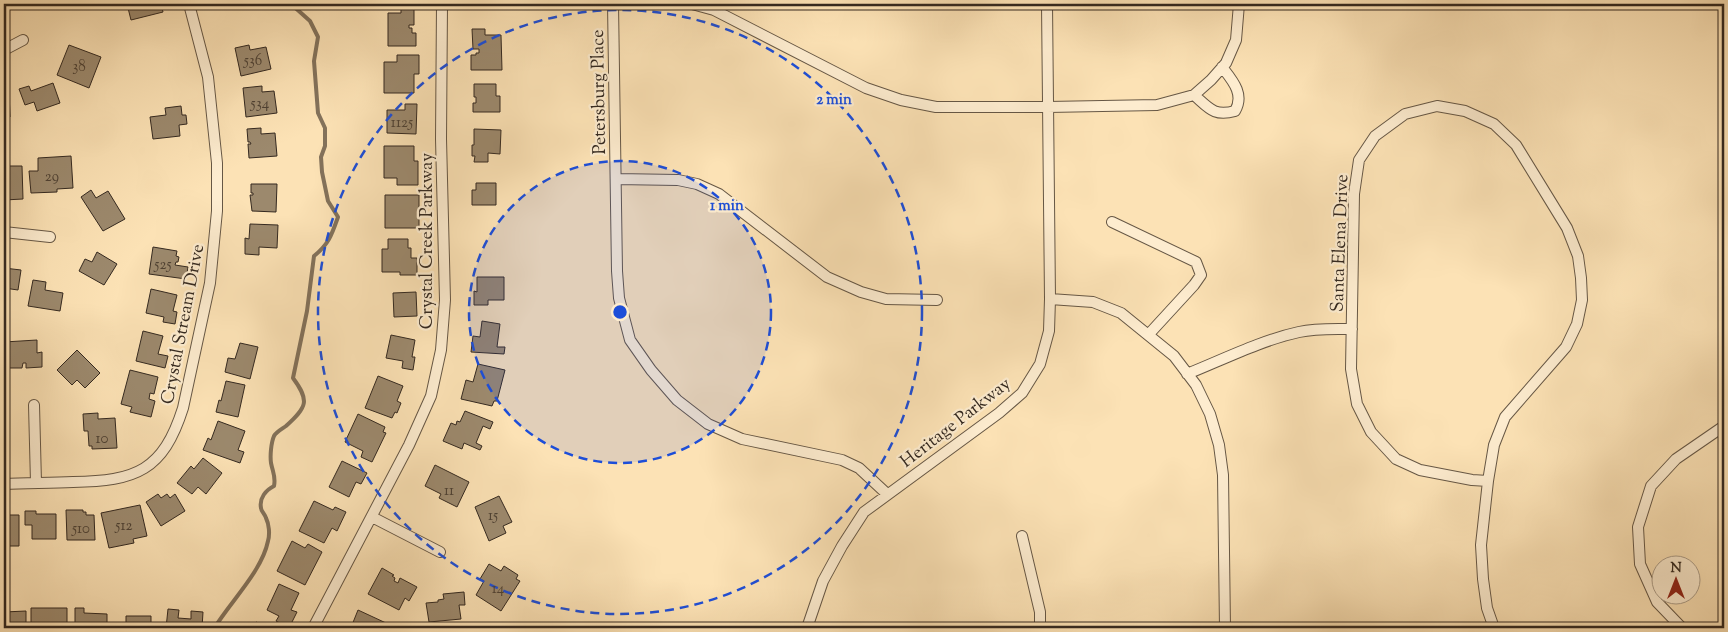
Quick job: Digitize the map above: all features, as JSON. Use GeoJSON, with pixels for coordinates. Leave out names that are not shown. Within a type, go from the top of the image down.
{"type":"FeatureCollection","features":[{"type":"Feature","properties":{"kind":"street","name":"Crystal Stream Drive"},"geometry":{"type":"LineString","coordinates":[[4,484],[99,482],[132,476],[151,463],[170,441],[183,408],[210,283],[216,211],[217,163],[209,85],[189,4]]}},
{"type":"Feature","properties":{"kind":"street","name":"Crystal Creek Parkway"},"geometry":{"type":"LineString","coordinates":[[313,628],[409,445],[430,396],[440,350],[445,300],[442,4]]}},
{"type":"Feature","properties":{"kind":"street","name":"Petersburg Place"},"geometry":{"type":"LineString","coordinates":[[613,4],[617,271],[619,298],[630,340],[650,370],[677,400],[708,424],[742,439],[842,460],[859,468],[887,494]]}},
{"type":"Feature","properties":{"kind":"street"},"geometry":{"type":"LineString","coordinates":[[692,4],[714,10],[866,88],[901,100],[936,106],[1048,107],[1157,105],[1194,95],[1222,67],[1236,40],[1239,4]]}},
{"type":"Feature","properties":{"kind":"street","name":"Heritage Parkway"},"geometry":{"type":"LineString","coordinates":[[808,628],[823,581],[842,546],[864,512],[999,413],[1022,393],[1040,364],[1048,330],[1050,299],[1047,4]]}},
{"type":"Feature","properties":{"kind":"street"},"geometry":{"type":"LineString","coordinates":[[4,50],[23,40]]}},
{"type":"Feature","properties":{"kind":"street"},"geometry":{"type":"LineString","coordinates":[[1194,95],[1213,111],[1224,114],[1235,110],[1239,104],[1238,92],[1222,67]]}},
{"type":"Feature","properties":{"kind":"street","name":"Santa Elena Drive"},"geometry":{"type":"LineString","coordinates":[[1488,481],[1472,480],[1420,470],[1396,459],[1371,432],[1357,404],[1351,369],[1354,194],[1360,160],[1375,136],[1405,114],[1437,106],[1465,111],[1494,124],[1516,145],[1567,228],[1578,256],[1581,278],[1582,300],[1577,324],[1566,347],[1504,417],[1494,445],[1481,545],[1487,608],[1494,628]]}},
{"type":"Feature","properties":{"kind":"street"},"geometry":{"type":"LineString","coordinates":[[616,179],[678,180],[697,184],[719,194],[827,276],[861,292],[886,299],[937,300]]}},
{"type":"Feature","properties":{"kind":"street"},"geometry":{"type":"LineString","coordinates":[[1112,222],[1196,262],[1201,275],[1149,334]]}},
{"type":"Feature","properties":{"kind":"street"},"geometry":{"type":"LineString","coordinates":[[4,232],[50,237]]}},
{"type":"Feature","properties":{"kind":"street"},"geometry":{"type":"LineString","coordinates":[[1050,299],[1093,302],[1121,312],[1174,356],[1196,385],[1210,414],[1219,445],[1223,475],[1225,628]]}},
{"type":"Feature","properties":{"kind":"street"},"geometry":{"type":"LineString","coordinates":[[1187,374],[1241,352],[1299,332],[1324,329],[1352,329]]}},
{"type":"Feature","properties":{"kind":"street"},"geometry":{"type":"LineString","coordinates":[[34,405],[36,483]]}},
{"type":"Feature","properties":{"kind":"street"},"geometry":{"type":"LineString","coordinates":[[1682,628],[1657,602],[1640,564],[1638,527],[1651,486],[1676,459],[1724,426]]}},
{"type":"Feature","properties":{"kind":"street"},"geometry":{"type":"LineString","coordinates":[[372,517],[440,552]]}},
{"type":"Feature","properties":{"kind":"street"},"geometry":{"type":"LineString","coordinates":[[1022,536],[1040,612],[1040,628]]}},
{"type":"Feature","properties":{"kind":"building"},"geometry":{"type":"Polygon","coordinates":[[[127,4],[161,4],[163,12],[131,20],[127,4]]]}},
{"type":"Feature","properties":{"kind":"building"},"geometry":{"type":"Polygon","coordinates":[[[401,8],[414,8],[414,25],[409,25],[409,28],[412,28],[412,33],[416,33],[416,46],[388,46],[388,13],[401,13],[401,8]]]}},
{"type":"Feature","properties":{"kind":"building"},"geometry":{"type":"Polygon","coordinates":[[[472,29],[485,29],[485,35],[501,35],[502,70],[471,70],[471,55],[479,53],[479,49],[473,49],[472,29]]]}},
{"type":"Feature","properties":{"kind":"building"},"geometry":{"type":"Polygon","coordinates":[[[69,45],[101,57],[89,88],[57,75],[69,45]]]}},
{"type":"Feature","properties":{"kind":"building"},"geometry":{"type":"Polygon","coordinates":[[[249,45],[250,50],[266,47],[271,69],[241,76],[235,48],[249,45]]]}},
{"type":"Feature","properties":{"kind":"building"},"geometry":{"type":"Polygon","coordinates":[[[397,55],[419,55],[419,74],[414,74],[414,93],[384,93],[384,62],[397,62],[397,55]]]}},
{"type":"Feature","properties":{"kind":"building"},"geometry":{"type":"Polygon","coordinates":[[[53,83],[60,103],[37,111],[34,102],[25,105],[19,89],[29,86],[31,91],[53,83]]]}},
{"type":"Feature","properties":{"kind":"building"},"geometry":{"type":"Polygon","coordinates":[[[474,84],[496,84],[496,96],[500,96],[500,112],[473,112],[473,103],[476,103],[474,84]]]}},
{"type":"Feature","properties":{"kind":"building"},"geometry":{"type":"Polygon","coordinates":[[[262,86],[262,92],[274,91],[277,113],[246,117],[243,88],[262,86]]]}},
{"type":"Feature","properties":{"kind":"building"},"geometry":{"type":"Polygon","coordinates":[[[4,91],[9,91],[10,117],[4,117],[4,91]]]}},
{"type":"Feature","properties":{"kind":"building"},"geometry":{"type":"Polygon","coordinates":[[[405,104],[417,104],[416,134],[387,133],[387,110],[405,110],[405,104]]]}},
{"type":"Feature","properties":{"kind":"building"},"geometry":{"type":"Polygon","coordinates":[[[181,106],[182,115],[186,115],[187,124],[179,125],[180,136],[153,139],[150,117],[166,115],[165,108],[181,106]]]}},
{"type":"Feature","properties":{"kind":"building"},"geometry":{"type":"Polygon","coordinates":[[[261,128],[261,134],[275,133],[277,156],[249,158],[248,144],[251,144],[248,142],[247,129],[261,128]]]}},
{"type":"Feature","properties":{"kind":"building"},"geometry":{"type":"Polygon","coordinates":[[[474,129],[501,130],[500,154],[488,153],[488,162],[474,162],[475,156],[472,156],[472,145],[474,145],[474,129]]]}},
{"type":"Feature","properties":{"kind":"building"},"geometry":{"type":"Polygon","coordinates":[[[384,146],[414,146],[414,161],[418,161],[418,185],[397,185],[397,178],[384,178],[384,146]]]}},
{"type":"Feature","properties":{"kind":"building"},"geometry":{"type":"Polygon","coordinates":[[[71,156],[73,188],[57,189],[57,192],[31,193],[29,171],[38,171],[38,158],[71,156]]]}},
{"type":"Feature","properties":{"kind":"building"},"geometry":{"type":"Polygon","coordinates":[[[4,166],[22,166],[23,199],[4,200],[4,166]]]}},
{"type":"Feature","properties":{"kind":"building"},"geometry":{"type":"Polygon","coordinates":[[[476,183],[496,183],[496,205],[472,205],[472,190],[476,190],[476,183]]]}},
{"type":"Feature","properties":{"kind":"building"},"geometry":{"type":"Polygon","coordinates":[[[251,184],[277,184],[276,212],[252,211],[250,195],[253,195],[253,193],[251,193],[251,184]]]}},
{"type":"Feature","properties":{"kind":"building"},"geometry":{"type":"Polygon","coordinates":[[[91,190],[96,198],[108,191],[125,219],[103,231],[81,197],[91,190]]]}},
{"type":"Feature","properties":{"kind":"building"},"geometry":{"type":"Polygon","coordinates":[[[385,195],[419,195],[419,228],[385,228],[385,195]]]}},
{"type":"Feature","properties":{"kind":"building"},"geometry":{"type":"Polygon","coordinates":[[[250,224],[278,225],[277,248],[259,247],[259,255],[245,254],[245,238],[249,239],[250,224]]]}},
{"type":"Feature","properties":{"kind":"building"},"geometry":{"type":"Polygon","coordinates":[[[388,239],[408,239],[408,248],[411,248],[411,258],[417,258],[417,275],[400,275],[400,272],[382,272],[382,249],[388,249],[388,239]]]}},
{"type":"Feature","properties":{"kind":"building"},"geometry":{"type":"Polygon","coordinates":[[[153,247],[177,251],[176,256],[179,257],[175,265],[188,267],[186,279],[149,274],[153,247]]]}},
{"type":"Feature","properties":{"kind":"building"},"geometry":{"type":"Polygon","coordinates":[[[97,252],[117,264],[104,285],[79,271],[85,259],[92,262],[97,252]]]}},
{"type":"Feature","properties":{"kind":"building"},"geometry":{"type":"Polygon","coordinates":[[[4,268],[21,270],[18,290],[4,288],[4,268]]]}},
{"type":"Feature","properties":{"kind":"building"},"geometry":{"type":"Polygon","coordinates":[[[477,277],[504,277],[504,300],[488,300],[488,305],[474,305],[474,291],[477,292],[477,277]]]}},
{"type":"Feature","properties":{"kind":"building"},"geometry":{"type":"Polygon","coordinates":[[[33,280],[46,282],[45,290],[63,293],[60,311],[28,306],[33,280]]]}},
{"type":"Feature","properties":{"kind":"building"},"geometry":{"type":"Polygon","coordinates":[[[151,289],[177,295],[173,311],[177,312],[175,324],[163,322],[164,317],[146,313],[151,289]]]}},
{"type":"Feature","properties":{"kind":"building"},"geometry":{"type":"Polygon","coordinates":[[[416,292],[417,316],[394,317],[393,293],[416,292]]]}},
{"type":"Feature","properties":{"kind":"building"},"geometry":{"type":"Polygon","coordinates":[[[482,321],[500,324],[497,347],[505,347],[504,354],[471,352],[473,336],[480,337],[482,321]]]}},
{"type":"Feature","properties":{"kind":"building"},"geometry":{"type":"Polygon","coordinates":[[[143,331],[163,336],[158,354],[168,356],[165,368],[136,361],[143,331]]]}},
{"type":"Feature","properties":{"kind":"building"},"geometry":{"type":"Polygon","coordinates":[[[391,335],[415,340],[412,357],[415,357],[413,370],[402,368],[403,361],[386,358],[391,335]]]}},
{"type":"Feature","properties":{"kind":"building"},"geometry":{"type":"Polygon","coordinates":[[[37,340],[37,353],[42,352],[42,367],[26,368],[26,363],[23,363],[22,368],[4,368],[4,342],[37,340]]]}},
{"type":"Feature","properties":{"kind":"building"},"geometry":{"type":"Polygon","coordinates":[[[240,343],[258,347],[250,379],[225,372],[228,358],[235,359],[240,343]]]}},
{"type":"Feature","properties":{"kind":"building"},"geometry":{"type":"Polygon","coordinates":[[[77,350],[100,373],[85,388],[77,380],[72,385],[57,370],[77,350]]]}},
{"type":"Feature","properties":{"kind":"building"},"geometry":{"type":"Polygon","coordinates":[[[478,364],[505,370],[497,401],[494,401],[492,406],[461,399],[466,380],[473,382],[478,364]]]}},
{"type":"Feature","properties":{"kind":"building"},"geometry":{"type":"Polygon","coordinates":[[[130,370],[158,377],[154,394],[150,393],[149,399],[155,401],[151,417],[130,412],[132,407],[121,404],[130,370]]]}},
{"type":"Feature","properties":{"kind":"building"},"geometry":{"type":"Polygon","coordinates":[[[378,376],[403,386],[397,401],[401,403],[397,413],[395,412],[392,418],[365,408],[378,376]]]}},
{"type":"Feature","properties":{"kind":"building"},"geometry":{"type":"Polygon","coordinates":[[[226,381],[245,385],[238,417],[216,412],[226,381]]]}},
{"type":"Feature","properties":{"kind":"building"},"geometry":{"type":"Polygon","coordinates":[[[465,411],[493,422],[490,429],[483,426],[476,443],[482,446],[480,450],[464,443],[462,449],[443,441],[451,423],[456,425],[457,421],[460,422],[465,411]]]}},
{"type":"Feature","properties":{"kind":"building"},"geometry":{"type":"Polygon","coordinates":[[[98,413],[98,419],[115,418],[117,448],[92,449],[92,446],[89,446],[88,431],[84,431],[83,414],[98,413]]]}},
{"type":"Feature","properties":{"kind":"building"},"geometry":{"type":"Polygon","coordinates":[[[358,414],[385,427],[383,432],[386,433],[372,462],[361,457],[363,451],[345,442],[358,414]]]}},
{"type":"Feature","properties":{"kind":"building"},"geometry":{"type":"Polygon","coordinates":[[[218,421],[245,431],[238,450],[244,452],[240,463],[203,450],[208,438],[211,440],[218,421]]]}},
{"type":"Feature","properties":{"kind":"building"},"geometry":{"type":"Polygon","coordinates":[[[203,458],[222,473],[206,494],[198,487],[192,494],[177,483],[191,466],[194,469],[203,458]]]}},
{"type":"Feature","properties":{"kind":"building"},"geometry":{"type":"Polygon","coordinates":[[[342,461],[367,473],[361,484],[356,482],[349,497],[329,487],[342,461]]]}},
{"type":"Feature","properties":{"kind":"building"},"geometry":{"type":"Polygon","coordinates":[[[435,465],[469,482],[457,507],[439,498],[441,494],[425,486],[435,465]]]}},
{"type":"Feature","properties":{"kind":"building"},"geometry":{"type":"Polygon","coordinates":[[[158,494],[161,498],[167,494],[170,498],[175,494],[185,511],[161,526],[146,502],[158,494]]]}},
{"type":"Feature","properties":{"kind":"building"},"geometry":{"type":"Polygon","coordinates":[[[499,496],[512,522],[503,526],[506,533],[489,541],[475,507],[499,496]]]}},
{"type":"Feature","properties":{"kind":"building"},"geometry":{"type":"Polygon","coordinates":[[[314,501],[333,510],[335,507],[346,512],[337,531],[332,528],[324,543],[299,531],[314,501]]]}},
{"type":"Feature","properties":{"kind":"building"},"geometry":{"type":"Polygon","coordinates":[[[140,505],[147,536],[133,539],[134,543],[109,548],[101,513],[140,505]]]}},
{"type":"Feature","properties":{"kind":"building"},"geometry":{"type":"Polygon","coordinates":[[[66,510],[83,510],[83,512],[86,512],[86,515],[94,515],[95,540],[67,540],[66,510]]]}},
{"type":"Feature","properties":{"kind":"building"},"geometry":{"type":"Polygon","coordinates":[[[25,511],[36,511],[36,514],[56,514],[56,539],[32,539],[32,525],[25,525],[25,511]]]}},
{"type":"Feature","properties":{"kind":"building"},"geometry":{"type":"Polygon","coordinates":[[[4,515],[19,515],[19,546],[4,546],[4,515]]]}},
{"type":"Feature","properties":{"kind":"building"},"geometry":{"type":"Polygon","coordinates":[[[292,541],[305,548],[308,544],[322,552],[305,585],[277,571],[292,541]]]}},
{"type":"Feature","properties":{"kind":"building"},"geometry":{"type":"Polygon","coordinates":[[[489,564],[501,571],[504,566],[518,575],[516,579],[520,581],[501,611],[476,595],[484,581],[480,579],[489,564]]]}},
{"type":"Feature","properties":{"kind":"building"},"geometry":{"type":"Polygon","coordinates":[[[382,568],[394,575],[392,576],[395,578],[394,581],[398,583],[400,578],[417,587],[409,601],[405,598],[399,610],[368,594],[382,568]]]}},
{"type":"Feature","properties":{"kind":"building"},"geometry":{"type":"Polygon","coordinates":[[[279,584],[299,593],[291,610],[297,612],[289,628],[276,621],[279,616],[267,610],[279,584]]]}},
{"type":"Feature","properties":{"kind":"building"},"geometry":{"type":"Polygon","coordinates":[[[464,592],[465,605],[459,605],[461,619],[429,622],[426,603],[438,602],[438,600],[444,599],[443,594],[464,592]]]}},
{"type":"Feature","properties":{"kind":"building"},"geometry":{"type":"Polygon","coordinates":[[[31,608],[67,608],[67,628],[31,628],[31,608]]]}},
{"type":"Feature","properties":{"kind":"building"},"geometry":{"type":"Polygon","coordinates":[[[75,608],[84,608],[84,613],[107,614],[107,628],[75,628],[75,608]]]}},
{"type":"Feature","properties":{"kind":"building"},"geometry":{"type":"Polygon","coordinates":[[[168,609],[179,610],[178,618],[191,619],[191,611],[203,612],[202,628],[166,628],[168,609]]]}},
{"type":"Feature","properties":{"kind":"building"},"geometry":{"type":"Polygon","coordinates":[[[358,610],[386,623],[383,628],[347,628],[349,624],[352,625],[358,610]]]}},
{"type":"Feature","properties":{"kind":"building"},"geometry":{"type":"Polygon","coordinates":[[[26,611],[26,628],[4,628],[4,612],[26,611]]]}},
{"type":"Feature","properties":{"kind":"building"},"geometry":{"type":"Polygon","coordinates":[[[126,616],[151,616],[151,628],[126,628],[126,616]]]}},
{"type":"Feature","properties":{"kind":"building"},"geometry":{"type":"Polygon","coordinates":[[[256,622],[270,628],[254,628],[256,622]]]}},
{"type":"Feature","properties":{"kind":"waterway"},"geometry":{"type":"LineString","coordinates":[[215,627],[253,575],[265,552],[269,538],[269,529],[261,509],[261,501],[268,490],[274,486],[271,460],[272,442],[275,435],[298,414],[304,404],[302,393],[293,378],[307,311],[314,256],[329,238],[338,217],[328,201],[322,172],[321,157],[325,146],[325,128],[318,113],[314,61],[318,37],[310,21],[291,4]]}}]}
